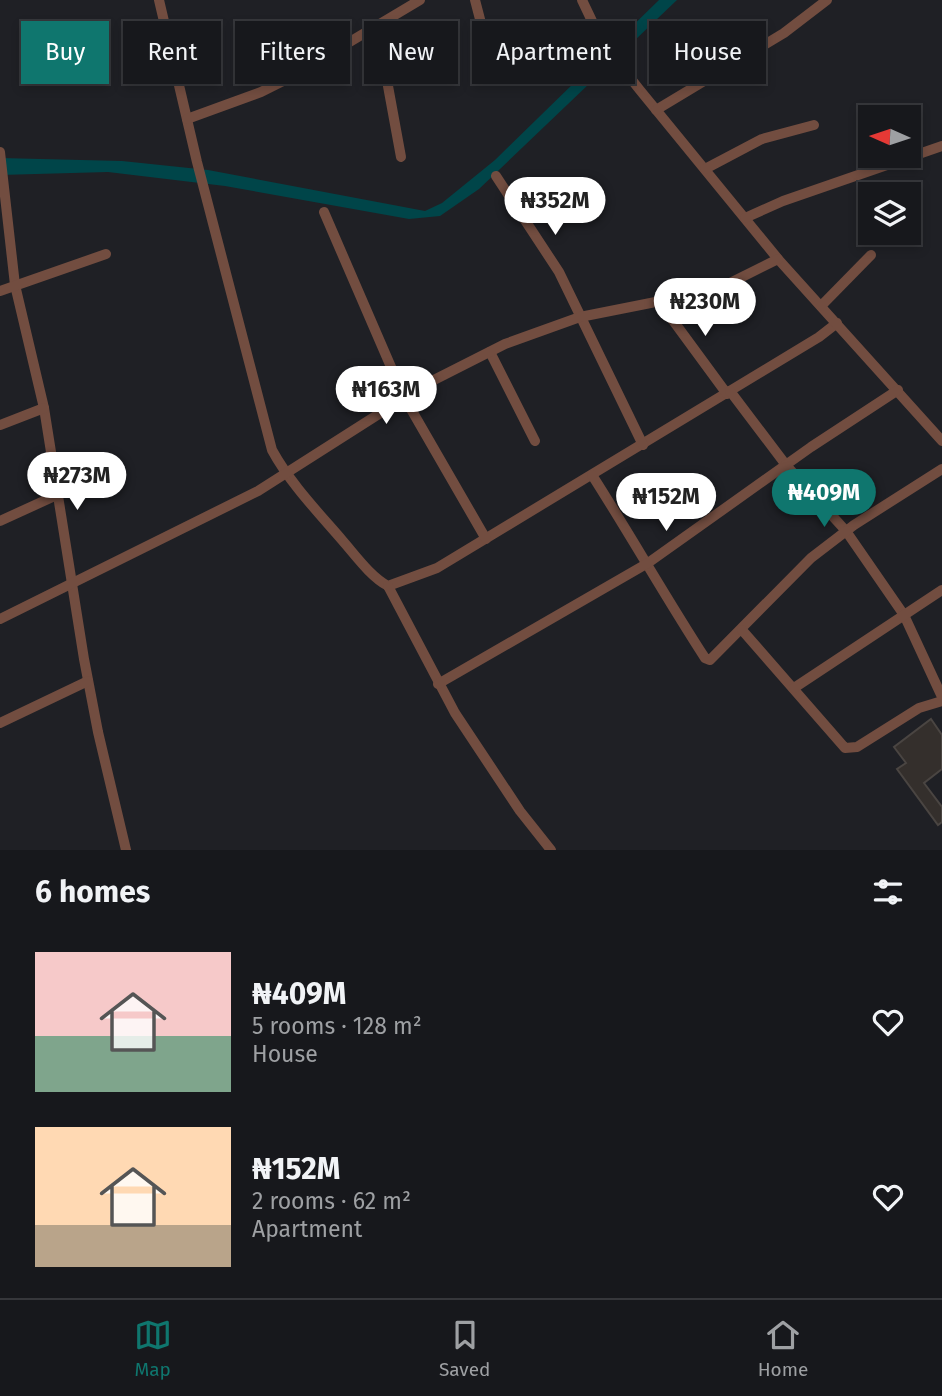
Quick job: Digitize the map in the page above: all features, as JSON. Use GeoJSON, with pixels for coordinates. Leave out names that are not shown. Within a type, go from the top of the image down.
{"type":"FeatureCollection","features":[{"type":"Feature","properties":{"kind":"street"},"geometry":{"type":"LineString","coordinates":[[159,0],[197,162],[272,450],[285,473],[364,565],[388,586],[438,684],[520,811],[551,850]]}},
{"type":"Feature","properties":{"kind":"street"},"geometry":{"type":"LineString","coordinates":[[385,21],[420,0]]}},
{"type":"Feature","properties":{"kind":"street"},"geometry":{"type":"LineString","coordinates":[[475,0],[480,21]]}},
{"type":"Feature","properties":{"kind":"street"},"geometry":{"type":"LineString","coordinates":[[582,0],[602,42],[656,110],[778,259],[942,441]]}},
{"type":"Feature","properties":{"kind":"street"},"geometry":{"type":"LineString","coordinates":[[656,110],[784,33],[827,0]]}},
{"type":"Feature","properties":{"kind":"street"},"geometry":{"type":"LineString","coordinates":[[187,119],[261,92],[364,34]]}},
{"type":"Feature","properties":{"kind":"street"},"geometry":{"type":"LineString","coordinates":[[388,84],[401,157]]}},
{"type":"Feature","properties":{"kind":"street"},"geometry":{"type":"LineString","coordinates":[[705,169],[762,139],[814,125]]}},
{"type":"Feature","properties":{"kind":"street"},"geometry":{"type":"LineString","coordinates":[[745,218],[783,201],[942,146]]}},
{"type":"Feature","properties":{"kind":"street"},"geometry":{"type":"LineString","coordinates":[[0,153],[15,285],[44,408],[88,681],[126,850]]}},
{"type":"Feature","properties":{"kind":"street"},"geometry":{"type":"LineString","coordinates":[[496,176],[559,272],[643,445]]}},
{"type":"Feature","properties":{"kind":"street"},"geometry":{"type":"LineString","coordinates":[[324,212],[404,397],[486,539]]}},
{"type":"Feature","properties":{"kind":"street"},"geometry":{"type":"LineString","coordinates":[[0,291],[106,254]]}},
{"type":"Feature","properties":{"kind":"street"},"geometry":{"type":"LineString","coordinates":[[821,306],[871,255]]}},
{"type":"Feature","properties":{"kind":"street"},"geometry":{"type":"LineString","coordinates":[[0,619],[258,491],[404,397],[490,352],[580,317],[716,290],[778,259]]}},
{"type":"Feature","properties":{"kind":"street"},"geometry":{"type":"LineString","coordinates":[[659,300],[786,465],[846,531],[904,615],[942,699],[919,708],[851,749],[845,748],[742,630]]}},
{"type":"Feature","properties":{"kind":"street"},"geometry":{"type":"LineString","coordinates":[[388,586],[437,568],[643,445],[819,337],[837,323]]}},
{"type":"Feature","properties":{"kind":"street"},"geometry":{"type":"LineString","coordinates":[[490,352],[535,441]]}},
{"type":"Feature","properties":{"kind":"street"},"geometry":{"type":"LineString","coordinates":[[438,684],[648,564],[786,465],[898,390]]}},
{"type":"Feature","properties":{"kind":"street"},"geometry":{"type":"LineString","coordinates":[[0,425],[44,408]]}},
{"type":"Feature","properties":{"kind":"street"},"geometry":{"type":"LineString","coordinates":[[593,475],[666,597],[705,658],[710,660],[789,579],[846,531],[942,469]]}},
{"type":"Feature","properties":{"kind":"street"},"geometry":{"type":"LineString","coordinates":[[0,521],[59,494]]}},
{"type":"Feature","properties":{"kind":"street"},"geometry":{"type":"LineString","coordinates":[[794,688],[942,590]]}},
{"type":"Feature","properties":{"kind":"street"},"geometry":{"type":"LineString","coordinates":[[0,723],[88,681]]}},
{"type":"Feature","properties":{"kind":"water"},"geometry":{"type":"Polygon","coordinates":[[[659,0],[677,0],[655,21],[649,21],[649,27],[635,40],[635,23],[659,0]]]}},
{"type":"Feature","properties":{"kind":"water"},"geometry":{"type":"Polygon","coordinates":[[[573,84],[589,84],[479,189],[440,216],[409,219],[225,186],[108,172],[0,175],[0,158],[122,161],[208,170],[425,211],[442,203],[495,160],[573,84]]]}},
{"type":"Feature","properties":{"kind":"building"},"geometry":{"type":"Polygon","coordinates":[[[931,719],[942,735],[942,769],[924,783],[942,807],[942,822],[938,825],[897,769],[906,763],[894,747],[931,719]]]}}]}
